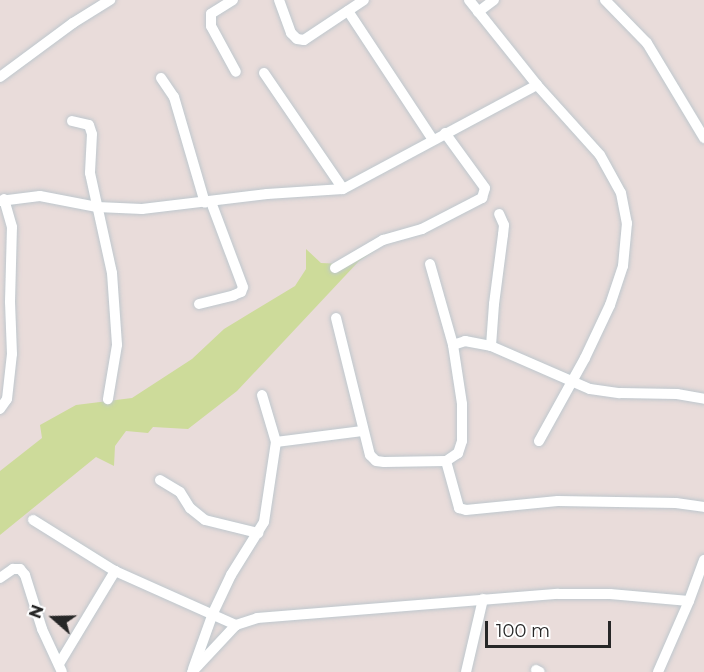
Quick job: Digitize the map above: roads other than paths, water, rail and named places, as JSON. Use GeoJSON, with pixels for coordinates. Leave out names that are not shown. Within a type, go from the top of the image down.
{"type":"FeatureCollection","features":[{"type":"Feature","properties":{"kind":"street"},"geometry":{"type":"LineString","coordinates":[[0,76],[73,23],[110,0]]}},
{"type":"Feature","properties":{"kind":"street"},"geometry":{"type":"LineString","coordinates":[[233,0],[211,14],[211,26],[236,72]]}},
{"type":"Feature","properties":{"kind":"street"},"geometry":{"type":"LineString","coordinates":[[279,0],[291,33],[297,39],[304,40],[364,0]]}},
{"type":"Feature","properties":{"kind":"street"},"geometry":{"type":"LineString","coordinates":[[469,0],[537,85],[600,155],[621,194],[627,223],[622,266],[610,305],[585,358],[539,441]]}},
{"type":"Feature","properties":{"kind":"street"},"geometry":{"type":"LineString","coordinates":[[478,12],[495,0]]}},
{"type":"Feature","properties":{"kind":"street"},"geometry":{"type":"LineString","coordinates":[[605,0],[647,43],[704,138]]}},
{"type":"Feature","properties":{"kind":"street"},"geometry":{"type":"LineString","coordinates":[[348,11],[434,140]]}},
{"type":"Feature","properties":{"kind":"street"},"geometry":{"type":"LineString","coordinates":[[264,73],[343,189]]}},
{"type":"Feature","properties":{"kind":"street"},"geometry":{"type":"LineString","coordinates":[[161,78],[174,97],[208,202],[243,287],[241,292],[234,295],[199,304]]}},
{"type":"Feature","properties":{"kind":"street"},"geometry":{"type":"LineString","coordinates":[[0,409],[8,399],[12,354],[5,303],[12,227],[2,200],[40,196],[97,207],[142,209],[267,194],[343,189],[537,85]]}},
{"type":"Feature","properties":{"kind":"street"},"geometry":{"type":"LineString","coordinates":[[72,121],[89,125],[92,134],[90,172],[112,273],[117,345],[108,399]]}},
{"type":"Feature","properties":{"kind":"street"},"geometry":{"type":"LineString","coordinates":[[335,268],[383,240],[422,229],[482,198],[485,188],[445,134]]}},
{"type":"Feature","properties":{"kind":"street"},"geometry":{"type":"LineString","coordinates":[[491,346],[504,225],[499,214]]}},
{"type":"Feature","properties":{"kind":"street"},"geometry":{"type":"LineString","coordinates":[[336,318],[370,455],[376,461],[446,461],[458,453],[462,441],[462,404],[453,345],[430,264]]}},
{"type":"Feature","properties":{"kind":"street"},"geometry":{"type":"LineString","coordinates":[[453,345],[465,341],[491,346],[570,383],[590,389],[620,393],[655,392],[704,399]]}},
{"type":"Feature","properties":{"kind":"street"},"geometry":{"type":"LineString","coordinates":[[192,672],[213,613],[231,574],[264,522],[276,442],[262,395]]}},
{"type":"Feature","properties":{"kind":"street"},"geometry":{"type":"LineString","coordinates":[[276,442],[362,430]]}},
{"type":"Feature","properties":{"kind":"street"},"geometry":{"type":"LineString","coordinates":[[446,461],[459,508],[466,510],[558,501],[665,502],[704,507]]}},
{"type":"Feature","properties":{"kind":"street"},"geometry":{"type":"LineString","coordinates":[[160,480],[180,492],[190,508],[205,520],[258,533]]}},
{"type":"Feature","properties":{"kind":"street"},"geometry":{"type":"LineString","coordinates":[[33,520],[115,571],[236,625]]}},
{"type":"Feature","properties":{"kind":"street"},"geometry":{"type":"LineString","coordinates":[[658,672],[704,560]]}},
{"type":"Feature","properties":{"kind":"street"},"geometry":{"type":"LineString","coordinates":[[0,578],[13,569],[20,569],[25,575],[42,629],[61,668]]}},
{"type":"Feature","properties":{"kind":"street"},"geometry":{"type":"LineString","coordinates":[[61,668],[115,571]]}},
{"type":"Feature","properties":{"kind":"street"},"geometry":{"type":"LineString","coordinates":[[192,672],[236,625],[257,618],[558,594],[610,594],[689,601]]}},
{"type":"Feature","properties":{"kind":"street"},"geometry":{"type":"LineString","coordinates":[[466,672],[483,599]]}}]}
